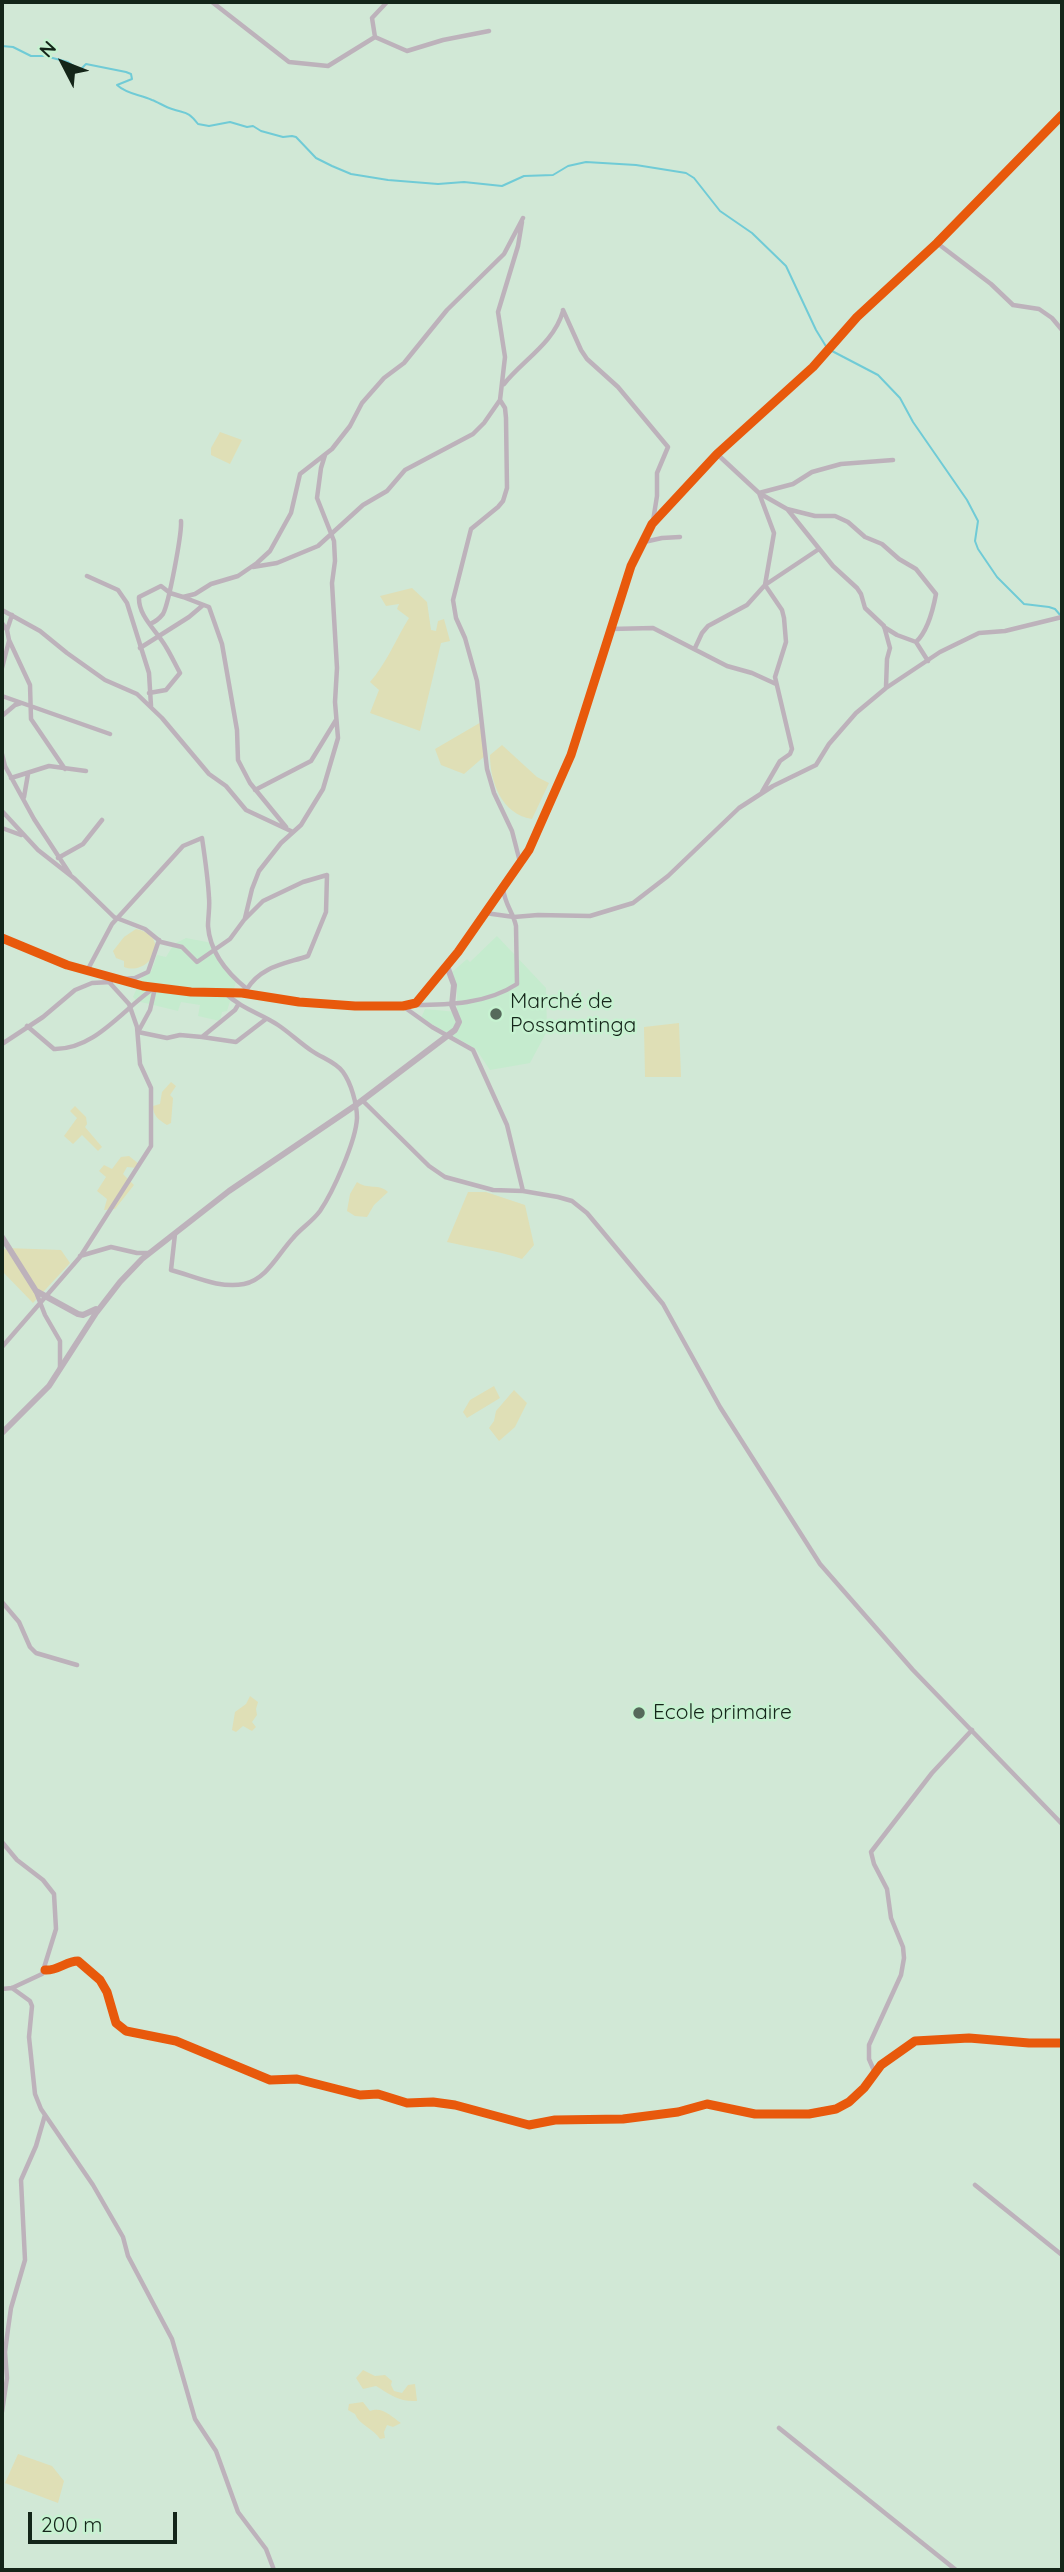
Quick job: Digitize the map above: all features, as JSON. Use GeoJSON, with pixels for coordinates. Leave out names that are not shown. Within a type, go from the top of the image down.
{"type":"FeatureCollection","features":[{"type":"Feature","properties":{"kind":"street"},"geometry":{"type":"LineString","coordinates":[[212,2],[289,62],[328,66],[376,37]]}},
{"type":"Feature","properties":{"kind":"street"},"geometry":{"type":"LineString","coordinates":[[376,37],[372,18],[387,2]]}},
{"type":"Feature","properties":{"kind":"street"},"geometry":{"type":"LineString","coordinates":[[376,37],[407,51],[443,40],[489,31]]}},
{"type":"Feature","properties":{"kind":"street"},"geometry":{"type":"LineString","coordinates":[[413,1005],[447,967],[520,864],[542,822],[571,755],[640,543],[652,524],[717,454],[813,367],[857,317],[937,243],[1062,116]]}},
{"type":"Feature","properties":{"kind":"street"},"geometry":{"type":"LineString","coordinates":[[183,597],[234,577],[270,551],[291,513],[300,474],[326,454],[346,433],[362,403],[384,377],[404,363],[447,310],[504,254],[523,218],[518,246],[498,312],[505,357],[500,400],[484,423],[473,434],[405,470],[387,491],[363,505],[331,536],[306,552],[250,568]]}},
{"type":"Feature","properties":{"kind":"street"},"geometry":{"type":"LineString","coordinates":[[937,243],[991,284],[1013,305],[1039,309],[1052,318],[1062,330]]}},
{"type":"Feature","properties":{"kind":"street"},"geometry":{"type":"LineString","coordinates":[[502,386],[545,343],[559,324],[563,310],[587,359],[618,387],[668,447],[657,473],[657,496],[652,524]]}},
{"type":"Feature","properties":{"kind":"street"},"geometry":{"type":"LineString","coordinates":[[500,400],[505,408],[506,418],[507,488],[498,507],[471,529],[453,600],[456,618],[465,638],[477,681],[487,769],[494,793],[512,831],[520,864]]}},
{"type":"Feature","properties":{"kind":"street"},"geometry":{"type":"LineString","coordinates":[[244,920],[259,871],[271,854],[301,825],[311,810],[329,774],[338,738],[334,690],[337,668],[332,583],[335,561],[331,536],[317,498],[326,454]]}},
{"type":"Feature","properties":{"kind":"street"},"geometry":{"type":"LineString","coordinates":[[717,454],[759,493],[787,509],[842,519],[916,569],[936,594],[928,623],[916,642]]}},
{"type":"Feature","properties":{"kind":"street"},"geometry":{"type":"LineString","coordinates":[[759,493],[793,484],[812,472],[841,464],[893,460]]}},
{"type":"Feature","properties":{"kind":"street"},"geometry":{"type":"LineString","coordinates":[[759,493],[775,533],[765,585],[782,610],[785,647],[775,674],[792,752],[780,761],[762,792]]}},
{"type":"Feature","properties":{"kind":"street"},"geometry":{"type":"LineString","coordinates":[[787,509],[841,575],[857,588],[864,608],[897,635],[916,642],[928,661]]}},
{"type":"Feature","properties":{"kind":"street"},"geometry":{"type":"LineString","coordinates":[[150,624],[161,617],[170,593],[181,536],[181,521]]}},
{"type":"Feature","properties":{"kind":"street"},"geometry":{"type":"LineString","coordinates":[[640,543],[680,537]]}},
{"type":"Feature","properties":{"kind":"street"},"geometry":{"type":"LineString","coordinates":[[695,648],[704,630],[747,605],[765,585],[820,549]]}},
{"type":"Feature","properties":{"kind":"street"},"geometry":{"type":"LineString","coordinates":[[87,576],[118,590],[129,608],[139,649],[149,673],[151,706]]}},
{"type":"Feature","properties":{"kind":"street"},"geometry":{"type":"LineString","coordinates":[[149,693],[166,690],[180,673],[138,602],[139,597],[161,586],[170,593],[209,607],[222,644],[237,730],[238,760],[255,790],[293,832]]}},
{"type":"Feature","properties":{"kind":"street"},"geometry":{"type":"LineString","coordinates":[[139,649],[202,606]]}},
{"type":"Feature","properties":{"kind":"street"},"geometry":{"type":"LineString","coordinates":[[2,610],[40,631],[95,673],[137,694],[191,750],[209,775],[226,786],[246,810],[293,832]]}},
{"type":"Feature","properties":{"kind":"street"},"geometry":{"type":"LineString","coordinates":[[7,629],[12,615]]}},
{"type":"Feature","properties":{"kind":"street"},"geometry":{"type":"LineString","coordinates":[[485,913],[514,917],[596,916],[633,904],[668,876],[739,808],[762,792],[816,765],[845,724],[886,688],[940,652],[973,635],[1005,631],[1062,617]]}},
{"type":"Feature","properties":{"kind":"street"},"geometry":{"type":"LineString","coordinates":[[2,623],[30,685],[31,719],[65,769]]}},
{"type":"Feature","properties":{"kind":"street"},"geometry":{"type":"LineString","coordinates":[[884,626],[890,648],[886,688]]}},
{"type":"Feature","properties":{"kind":"street"},"geometry":{"type":"LineString","coordinates":[[610,629],[653,628],[727,666],[776,684]]}},
{"type":"Feature","properties":{"kind":"street"},"geometry":{"type":"LineString","coordinates":[[2,668],[9,640]]}},
{"type":"Feature","properties":{"kind":"street"},"geometry":{"type":"LineString","coordinates":[[2,696],[110,734]]}},
{"type":"Feature","properties":{"kind":"street"},"geometry":{"type":"LineString","coordinates":[[2,716],[15,705],[22,703]]}},
{"type":"Feature","properties":{"kind":"street"},"geometry":{"type":"LineString","coordinates":[[255,790],[311,761],[337,718]]}},
{"type":"Feature","properties":{"kind":"street"},"geometry":{"type":"LineString","coordinates":[[2,754],[11,778],[34,819],[58,858],[75,879],[111,915],[145,929],[159,940],[182,947],[197,962],[230,939],[244,920],[272,895],[327,875],[326,912],[308,956],[284,961],[259,973],[247,989]]}},
{"type":"Feature","properties":{"kind":"street"},"geometry":{"type":"LineString","coordinates":[[11,778],[49,766],[86,771]]}},
{"type":"Feature","properties":{"kind":"street"},"geometry":{"type":"LineString","coordinates":[[24,798],[28,774]]}},
{"type":"Feature","properties":{"kind":"street"},"geometry":{"type":"LineString","coordinates":[[2,811],[57,867],[75,879]]}},
{"type":"Feature","properties":{"kind":"street"},"geometry":{"type":"LineString","coordinates":[[58,858],[83,844],[102,820]]}},
{"type":"Feature","properties":{"kind":"street"},"geometry":{"type":"LineString","coordinates":[[2,828],[25,837]]}},
{"type":"Feature","properties":{"kind":"street"},"geometry":{"type":"LineString","coordinates":[[87,971],[108,929],[146,884],[183,846],[202,838],[209,897],[208,929],[215,952],[227,970],[257,995]]}},
{"type":"Feature","properties":{"kind":"street"},"geometry":{"type":"LineString","coordinates":[[2,939],[87,971],[155,988],[257,995],[299,1002],[452,1005],[517,984],[518,949],[514,917],[504,902],[503,888]]}},
{"type":"Feature","properties":{"kind":"street"},"geometry":{"type":"LineString","coordinates":[[2,1044],[43,1017],[75,990],[92,983],[135,978],[148,972],[159,940]]}},
{"type":"Feature","properties":{"kind":"street"},"geometry":{"type":"LineString","coordinates":[[2,1433],[38,1399],[120,1282],[149,1253],[276,1158],[448,1036],[459,1023],[452,1005],[454,985],[447,967]]}},
{"type":"Feature","properties":{"kind":"street"},"geometry":{"type":"LineString","coordinates":[[2,1347],[80,1256],[151,1146],[151,1088],[140,1064],[138,1032],[130,1007],[109,982]]}},
{"type":"Feature","properties":{"kind":"street"},"geometry":{"type":"LineString","coordinates":[[27,1026],[56,1049],[76,1046],[155,988]]}},
{"type":"Feature","properties":{"kind":"street"},"geometry":{"type":"LineString","coordinates":[[138,1032],[150,1010],[155,988]]}},
{"type":"Feature","properties":{"kind":"street"},"geometry":{"type":"LineString","coordinates":[[223,992],[238,1005],[266,1019],[339,1068],[358,1102],[438,1173],[476,1187],[523,1191],[572,1201],[592,1219],[663,1304],[720,1407],[820,1564],[913,1670],[1062,1824]]}},
{"type":"Feature","properties":{"kind":"street"},"geometry":{"type":"LineString","coordinates":[[202,1037],[238,1005]]}},
{"type":"Feature","properties":{"kind":"street"},"geometry":{"type":"LineString","coordinates":[[403,1006],[473,1049],[512,1140],[523,1191]]}},
{"type":"Feature","properties":{"kind":"street"},"geometry":{"type":"LineString","coordinates":[[138,1032],[167,1038],[180,1035],[236,1042],[266,1019]]}},
{"type":"Feature","properties":{"kind":"street"},"geometry":{"type":"LineString","coordinates":[[175,1233],[171,1270],[225,1285],[244,1284],[260,1277],[325,1203],[339,1177],[355,1130],[358,1102]]}},
{"type":"Feature","properties":{"kind":"street"},"geometry":{"type":"LineString","coordinates":[[2,1237],[43,1300],[45,1315],[60,1341],[60,1367]]}},
{"type":"Feature","properties":{"kind":"street"},"geometry":{"type":"LineString","coordinates":[[80,1256],[111,1247],[149,1253]]}},
{"type":"Feature","properties":{"kind":"street"},"geometry":{"type":"LineString","coordinates":[[43,1300],[83,1315],[101,1307]]}},
{"type":"Feature","properties":{"kind":"street"},"geometry":{"type":"LineString","coordinates":[[2,1602],[19,1622],[30,1647],[36,1653],[77,1665]]}},
{"type":"Feature","properties":{"kind":"street"},"geometry":{"type":"LineString","coordinates":[[875,2073],[869,2059],[869,2045],[901,1975],[904,1958],[903,1947],[891,1917],[887,1889],[871,1852],[932,1773],[972,1730]]}},
{"type":"Feature","properties":{"kind":"street"},"geometry":{"type":"LineString","coordinates":[[2,1842],[17,1860],[43,1880],[54,1894],[57,1924],[48,1948],[45,1970]]}},
{"type":"Feature","properties":{"kind":"street"},"geometry":{"type":"LineString","coordinates":[[2,1989],[34,1979],[45,1970],[53,1970],[78,1961],[100,1980],[107,1992],[116,2023],[136,2035],[176,2041],[270,2080],[297,2079],[360,2095],[378,2094],[407,2103],[455,2105],[529,2125],[555,2120],[573,2122],[623,2119],[678,2112],[707,2104],[755,2114],[809,2114],[835,2109],[849,2102],[881,2065],[915,2041],[969,2038],[1062,2043]]}},
{"type":"Feature","properties":{"kind":"street"},"geometry":{"type":"LineString","coordinates":[[12,1988],[32,2006],[29,2037],[35,2094],[45,2115],[93,2185],[123,2237],[128,2256],[172,2339],[195,2419],[216,2451],[238,2512],[266,2549],[274,2570]]}},
{"type":"Feature","properties":{"kind":"street"},"geometry":{"type":"LineString","coordinates":[[2,2412],[7,2378],[5,2352],[8,2329],[25,2260],[21,2180],[36,2146],[45,2115]]}},
{"type":"Feature","properties":{"kind":"street"},"geometry":{"type":"LineString","coordinates":[[975,2185],[1062,2255]]}},
{"type":"Feature","properties":{"kind":"street"},"geometry":{"type":"LineString","coordinates":[[779,2428],[956,2570]]}},
{"type":"Feature","properties":{"kind":"shaded area"},"geometry":{"type":"Polygon","coordinates":[[[220,432],[242,440],[230,464],[211,455],[211,448],[220,432]]]}},
{"type":"Feature","properties":{"kind":"shaded area"},"geometry":{"type":"Polygon","coordinates":[[[412,588],[427,602],[431,630],[436,631],[438,621],[444,619],[450,641],[441,643],[420,731],[370,713],[379,690],[370,682],[409,618],[397,609],[399,604],[386,606],[380,596],[412,588]]]}},
{"type":"Feature","properties":{"kind":"shaded area"},"geometry":{"type":"Polygon","coordinates":[[[483,721],[486,755],[464,774],[441,765],[435,749],[483,721]]]}},
{"type":"Feature","properties":{"kind":"shaded area"},"geometry":{"type":"Polygon","coordinates":[[[502,745],[537,777],[549,783],[532,819],[512,811],[499,795],[492,775],[490,755],[502,745]]]}},
{"type":"Feature","properties":{"kind":"shaded area"},"geometry":{"type":"Polygon","coordinates":[[[136,929],[147,933],[153,939],[155,947],[149,961],[133,969],[124,967],[124,961],[116,958],[113,951],[124,937],[136,929]]]}},
{"type":"Feature","properties":{"kind":"shaded area"},"geometry":{"type":"Polygon","coordinates":[[[497,936],[546,988],[547,1031],[530,1063],[490,1070],[476,1049],[421,1018],[425,1009],[457,1012],[457,990],[451,973],[467,959],[470,962],[497,936]]]}},
{"type":"Feature","properties":{"kind":"shaded area"},"geometry":{"type":"Polygon","coordinates":[[[186,938],[212,943],[221,960],[237,979],[227,1011],[222,1012],[220,1021],[198,1016],[200,1005],[181,1002],[178,1011],[137,1001],[133,997],[143,974],[151,972],[157,955],[166,957],[174,944],[186,938]]]}},
{"type":"Feature","properties":{"kind":"shaded area"},"geometry":{"type":"Polygon","coordinates":[[[679,1023],[681,1077],[645,1077],[644,1027],[679,1023]]]}},
{"type":"Feature","properties":{"kind":"shaded area"},"geometry":{"type":"Polygon","coordinates":[[[171,1082],[176,1086],[170,1095],[173,1098],[171,1123],[167,1125],[157,1117],[153,1106],[160,1104],[162,1092],[171,1082]]]}},
{"type":"Feature","properties":{"kind":"shaded area"},"geometry":{"type":"Polygon","coordinates":[[[75,1106],[86,1117],[85,1127],[102,1147],[98,1151],[82,1135],[73,1144],[64,1136],[77,1118],[70,1111],[75,1106]]]}},
{"type":"Feature","properties":{"kind":"shaded area"},"geometry":{"type":"Polygon","coordinates":[[[129,1156],[139,1164],[137,1168],[127,1167],[123,1174],[134,1185],[115,1209],[104,1210],[107,1199],[97,1191],[106,1177],[99,1171],[104,1165],[112,1169],[121,1157],[129,1156]]]}},
{"type":"Feature","properties":{"kind":"shaded area"},"geometry":{"type":"Polygon","coordinates":[[[357,1182],[388,1192],[374,1205],[367,1217],[355,1216],[347,1211],[350,1194],[357,1182]]]}},
{"type":"Feature","properties":{"kind":"shaded area"},"geometry":{"type":"Polygon","coordinates":[[[468,1192],[486,1192],[525,1205],[534,1245],[522,1259],[447,1242],[468,1192]]]}},
{"type":"Feature","properties":{"kind":"shaded area"},"geometry":{"type":"Polygon","coordinates":[[[7,1248],[61,1250],[70,1263],[33,1303],[2,1271],[2,1251],[7,1248]]]}},
{"type":"Feature","properties":{"kind":"shaded area"},"geometry":{"type":"Polygon","coordinates":[[[494,1386],[500,1398],[467,1418],[463,1412],[470,1400],[494,1386]]]}},
{"type":"Feature","properties":{"kind":"shaded area"},"geometry":{"type":"Polygon","coordinates":[[[514,1390],[527,1403],[515,1427],[499,1441],[489,1428],[496,1411],[514,1390]]]}},
{"type":"Feature","properties":{"kind":"shaded area"},"geometry":{"type":"Polygon","coordinates":[[[250,1696],[258,1702],[257,1715],[252,1722],[256,1727],[252,1731],[243,1726],[236,1732],[232,1730],[235,1712],[246,1704],[250,1696]]]}},
{"type":"Feature","properties":{"kind":"shaded area"},"geometry":{"type":"Polygon","coordinates":[[[363,2370],[375,2376],[385,2375],[392,2381],[394,2391],[402,2393],[408,2385],[415,2384],[417,2401],[400,2399],[376,2386],[363,2389],[356,2378],[363,2370]]]}},
{"type":"Feature","properties":{"kind":"shaded area"},"geometry":{"type":"Polygon","coordinates":[[[363,2402],[370,2411],[382,2411],[401,2423],[393,2427],[387,2425],[385,2438],[380,2439],[348,2410],[349,2404],[363,2402]]]}},
{"type":"Feature","properties":{"kind":"shaded area"},"geometry":{"type":"Polygon","coordinates":[[[18,2454],[52,2466],[64,2481],[58,2503],[5,2483],[18,2454]]]}},
{"type":"Feature","properties":{"kind":"waterway"},"geometry":{"type":"LineString","coordinates":[[2,46],[13,47],[31,56],[45,56],[68,62],[80,70],[86,64],[126,72],[131,74],[132,79],[117,85],[121,88],[187,114],[198,124],[209,126],[230,122],[253,126],[283,137],[296,137],[316,158],[351,174],[438,184],[464,182],[502,186],[524,176],[553,175],[568,166],[586,162],[636,165],[686,173],[694,178],[720,211],[752,233],[786,266],[827,348]]}},
{"type":"Feature","properties":{"kind":"waterway"},"geometry":{"type":"LineString","coordinates":[[832,351],[878,375],[900,398],[913,422],[967,500],[978,521],[975,541],[978,549],[997,577],[1024,604],[1049,607],[1061,616]]}},
{"type":"Feature","properties":{"kind":"cycle path"},"geometry":{"type":"LineString","coordinates":[[2,938],[67,965],[143,986],[191,992],[242,993],[299,1002],[355,1006],[403,1006],[416,1003],[458,952],[529,850],[571,755],[631,566],[652,524],[717,454],[813,367],[857,317],[937,243],[1062,115]]}},
{"type":"Feature","properties":{"kind":"cycle path"},"geometry":{"type":"LineString","coordinates":[[45,1970],[78,1961],[100,1980],[107,1992],[116,2023],[126,2031],[176,2041],[270,2080],[297,2079],[360,2095],[378,2094],[407,2103],[455,2105],[529,2125],[555,2120],[623,2119],[678,2112],[707,2104],[755,2114],[809,2114],[836,2109],[849,2102],[864,2088],[881,2065],[915,2041],[969,2038],[1062,2043]]}},
{"type":"Feature","properties":{"kind":"place","name":"Marché de Possamtinga"},"geometry":{"type":"Point","coordinates":[496,1014]}},
{"type":"Feature","properties":{"kind":"place","name":"Ecole primaire"},"geometry":{"type":"Point","coordinates":[639,1713]}}]}
